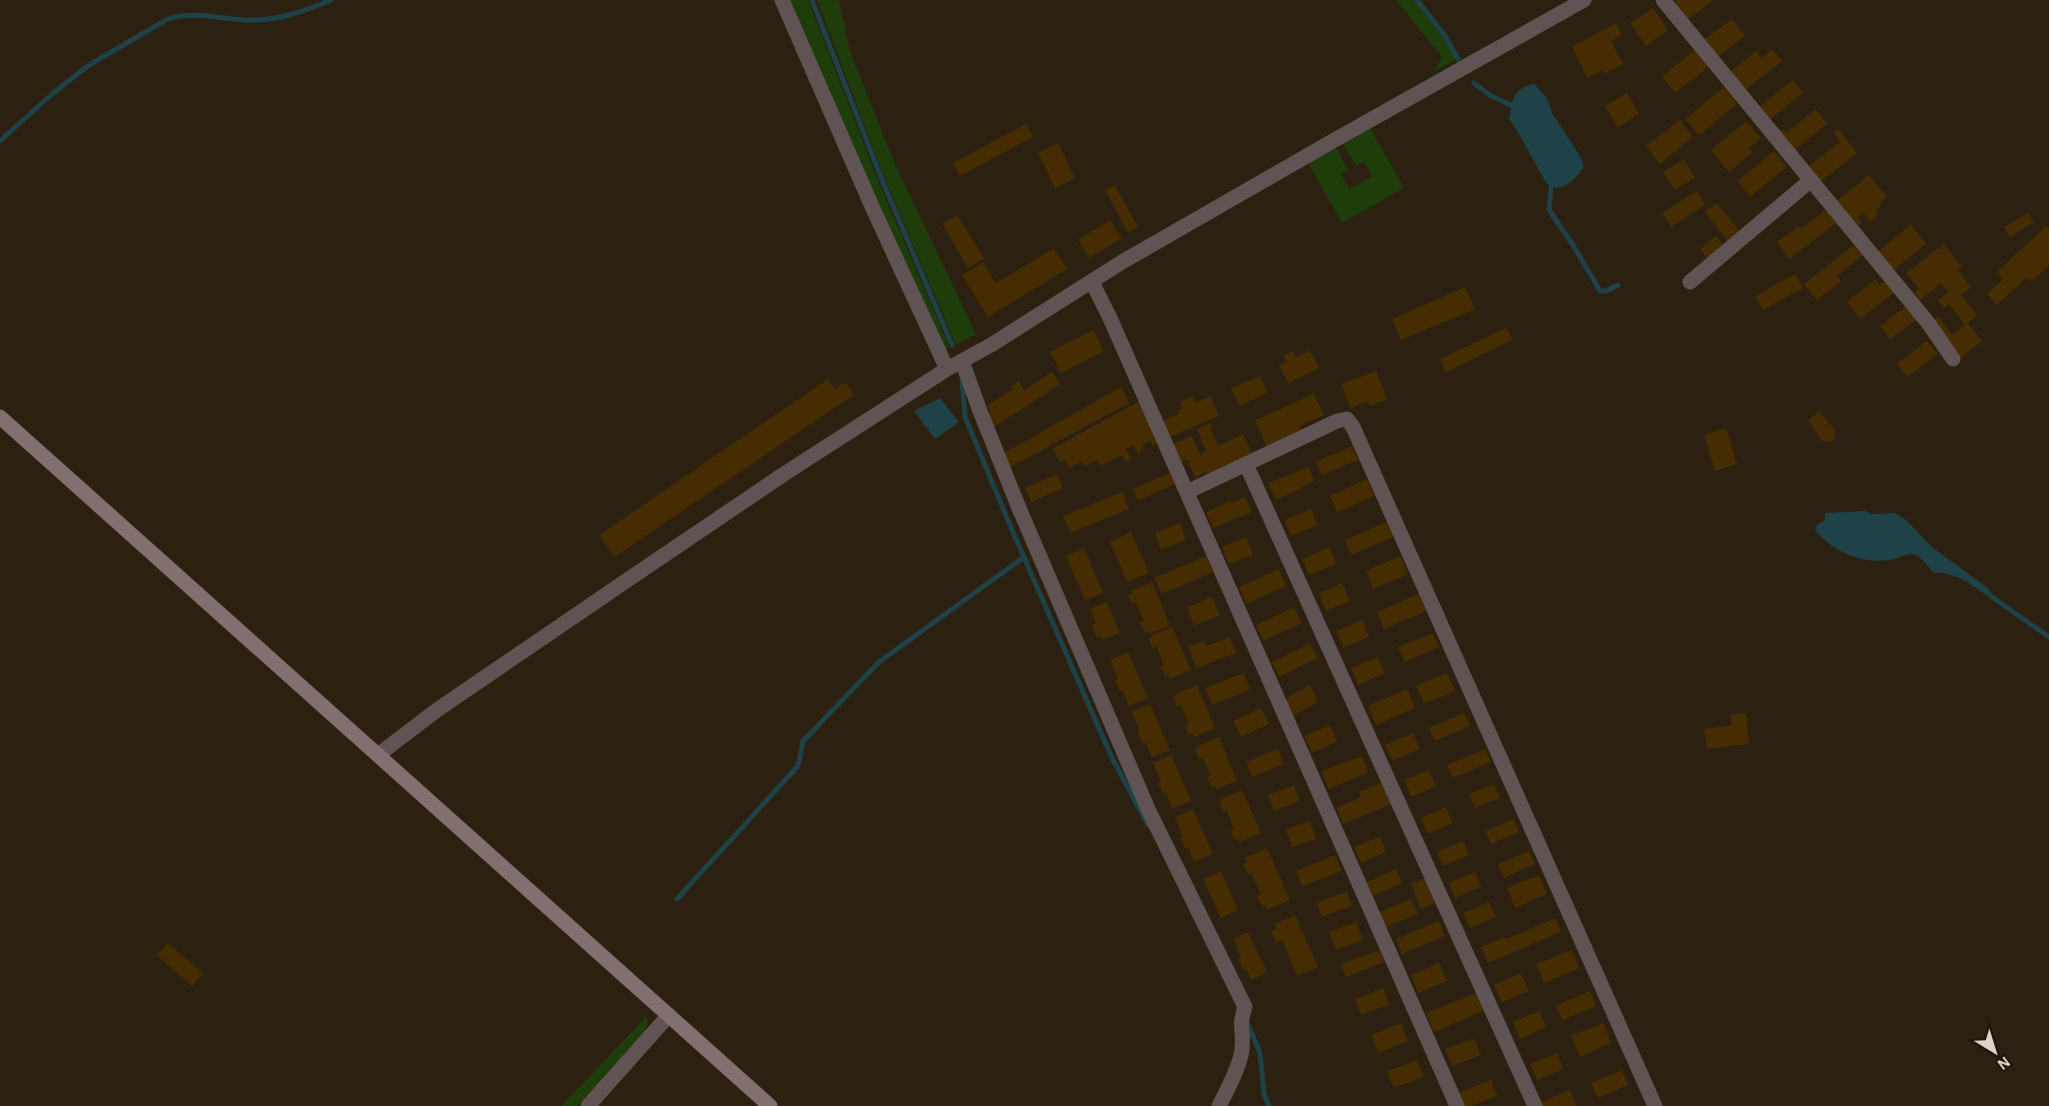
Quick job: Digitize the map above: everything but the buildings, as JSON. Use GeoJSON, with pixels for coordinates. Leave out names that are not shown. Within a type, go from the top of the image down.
{"type":"FeatureCollection","features":[{"type":"Feature","properties":{"kind":"main road"},"geometry":{"type":"LineString","coordinates":[[0,417],[770,1106]]}},
{"type":"Feature","properties":{"kind":"street"},"geometry":{"type":"LineString","coordinates":[[782,0],[874,211],[947,369]]}},
{"type":"Feature","properties":{"kind":"street"},"geometry":{"type":"LineString","coordinates":[[378,755],[437,710],[632,576],[947,369],[991,345],[1122,262],[1584,0]]}},
{"type":"Feature","properties":{"kind":"street"},"geometry":{"type":"LineString","coordinates":[[1663,0],[1929,324],[1953,359]]}},
{"type":"Feature","properties":{"kind":"street"},"geometry":{"type":"LineString","coordinates":[[1690,282],[1811,180]]}},
{"type":"Feature","properties":{"kind":"street"},"geometry":{"type":"LineString","coordinates":[[1092,282],[1115,329],[1457,1106]]}},
{"type":"Feature","properties":{"kind":"street"},"geometry":{"type":"LineString","coordinates":[[962,361],[1019,508],[1148,809],[1245,1007],[1240,1020],[1242,1049],[1219,1106]]}},
{"type":"Feature","properties":{"kind":"street"},"geometry":{"type":"LineString","coordinates":[[1187,492],[1337,421],[1347,419],[1353,427],[1655,1106]]}},
{"type":"Feature","properties":{"kind":"street"},"geometry":{"type":"LineString","coordinates":[[1246,464],[1535,1106]]}},
{"type":"Feature","properties":{"kind":"street"},"geometry":{"type":"LineString","coordinates":[[588,1106],[669,1015]]}},
{"type":"Feature","properties":{"kind":"green space"},"geometry":{"type":"Polygon","coordinates":[[[788,0],[808,0],[879,183],[949,347],[945,350],[880,209],[788,0]]]}},
{"type":"Feature","properties":{"kind":"green space"},"geometry":{"type":"Polygon","coordinates":[[[817,0],[839,0],[851,54],[894,162],[976,334],[956,345],[885,179],[817,0]]]}},
{"type":"Feature","properties":{"kind":"green space"},"geometry":{"type":"Polygon","coordinates":[[[1396,0],[1414,0],[1443,38],[1456,60],[1434,71],[1442,57],[1396,0]]]}},
{"type":"Feature","properties":{"kind":"green space"},"geometry":{"type":"Polygon","coordinates":[[[1370,128],[1404,188],[1342,223],[1308,163],[1336,148],[1348,170],[1341,174],[1349,189],[1372,176],[1364,161],[1356,166],[1343,144],[1370,128]]]}},
{"type":"Feature","properties":{"kind":"green space"},"geometry":{"type":"Polygon","coordinates":[[[646,1017],[648,1023],[644,1032],[578,1106],[561,1106],[646,1017]]]}},
{"type":"Feature","properties":{"kind":"water"},"geometry":{"type":"Polygon","coordinates":[[[1534,84],[1547,98],[1552,113],[1584,166],[1575,178],[1562,187],[1551,188],[1545,181],[1509,119],[1515,96],[1522,89],[1534,84]]]}},
{"type":"Feature","properties":{"kind":"water"},"geometry":{"type":"Polygon","coordinates":[[[940,398],[959,422],[935,439],[914,411],[940,398]]]}},
{"type":"Feature","properties":{"kind":"water"},"geometry":{"type":"Polygon","coordinates":[[[1866,511],[1871,514],[1895,513],[1906,520],[1933,548],[1988,588],[1992,599],[1957,577],[1934,573],[1916,555],[1910,554],[1879,561],[1859,558],[1830,545],[1815,530],[1817,525],[1825,520],[1825,513],[1866,511]]]}},
{"type":"Feature","properties":{"kind":"waterway"},"geometry":{"type":"LineString","coordinates":[[0,141],[52,94],[89,65],[166,20],[198,15],[264,20],[294,14],[331,0]]}},
{"type":"Feature","properties":{"kind":"waterway"},"geometry":{"type":"LineString","coordinates":[[812,0],[882,180],[952,345]]}},
{"type":"Feature","properties":{"kind":"waterway"},"geometry":{"type":"LineString","coordinates":[[1417,0],[1445,36],[1458,59]]}},
{"type":"Feature","properties":{"kind":"waterway"},"geometry":{"type":"LineString","coordinates":[[1474,83],[1491,96],[1511,105]]}},
{"type":"Feature","properties":{"kind":"waterway"},"geometry":{"type":"LineString","coordinates":[[1551,188],[1549,209],[1600,291],[1606,291],[1618,285]]}},
{"type":"Feature","properties":{"kind":"waterway"},"geometry":{"type":"LineString","coordinates":[[962,379],[965,417],[1012,530],[1112,758],[1148,825]]}},
{"type":"Feature","properties":{"kind":"waterway"},"geometry":{"type":"LineString","coordinates":[[677,899],[798,766],[803,741],[879,662],[1024,557]]}},
{"type":"Feature","properties":{"kind":"waterway"},"geometry":{"type":"LineString","coordinates":[[1992,597],[2049,637]]}},
{"type":"Feature","properties":{"kind":"waterway"},"geometry":{"type":"LineString","coordinates":[[1247,1022],[1260,1053],[1264,1094],[1269,1106]]}}]}
